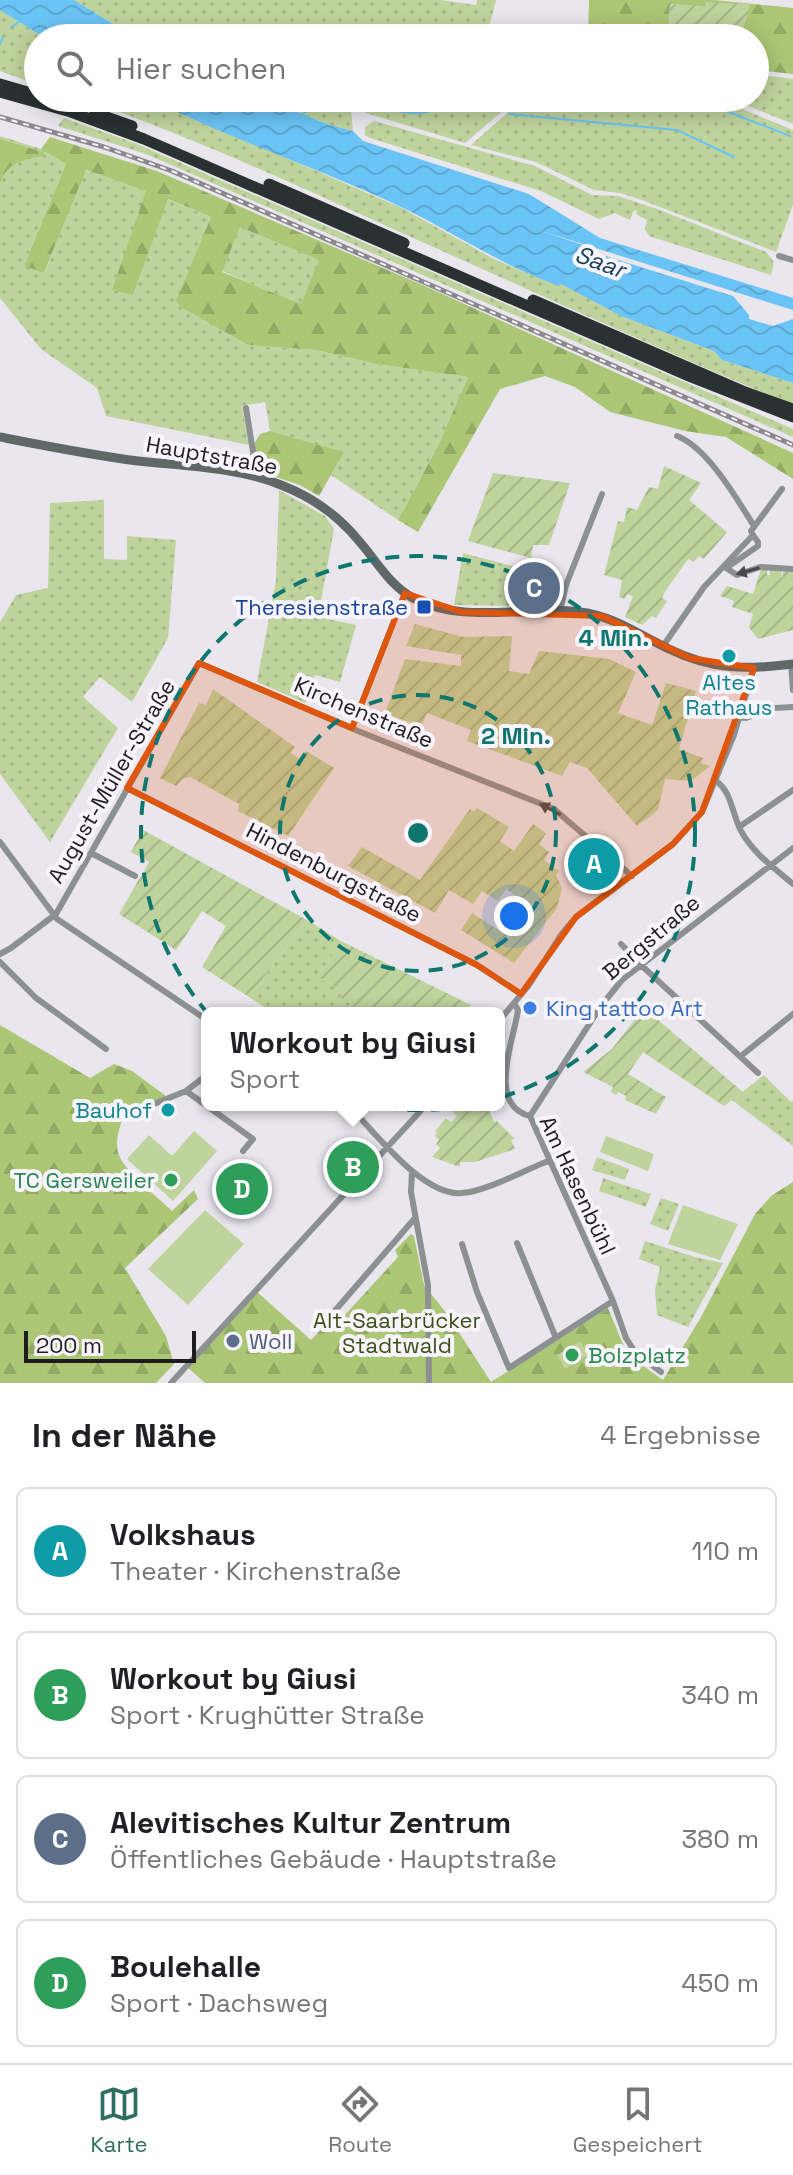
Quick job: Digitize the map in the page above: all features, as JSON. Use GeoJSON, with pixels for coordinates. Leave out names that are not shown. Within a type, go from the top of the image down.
{"type":"FeatureCollection","features":[{"type":"Feature","properties":{"kind":"highway"},"geometry":{"type":"LineString","coordinates":[[0,82],[24,90]]}},
{"type":"Feature","properties":{"kind":"highway"},"geometry":{"type":"LineString","coordinates":[[0,92],[24,99]]}},
{"type":"Feature","properties":{"kind":"highway"},"geometry":{"type":"LineString","coordinates":[[71,112],[144,139],[691,377],[793,417]]}},
{"type":"Feature","properties":{"kind":"highway"},"geometry":{"type":"LineString","coordinates":[[91,112],[150,132],[706,375],[793,409]]}},
{"type":"Feature","properties":{"kind":"main road","name":"Hauptstraße"},"geometry":{"type":"LineString","coordinates":[[0,437],[90,454],[257,477],[296,491],[332,513],[388,577],[405,593],[426,604],[462,612],[560,611],[602,616],[630,627],[663,646],[710,664],[731,668],[792,664]]}},
{"type":"Feature","properties":{"kind":"street"},"geometry":{"type":"LineString","coordinates":[[779,256],[793,260]]}},
{"type":"Feature","properties":{"kind":"street"},"geometry":{"type":"LineString","coordinates":[[246,408],[257,477]]}},
{"type":"Feature","properties":{"kind":"street"},"geometry":{"type":"LineString","coordinates":[[677,436],[694,445],[754,526]]}},
{"type":"Feature","properties":{"kind":"street"},"geometry":{"type":"LineString","coordinates":[[663,646],[704,587],[753,535],[751,531],[754,526],[782,489]]}},
{"type":"Feature","properties":{"kind":"street"},"geometry":{"type":"LineString","coordinates":[[560,611],[566,585],[602,494]]}},
{"type":"Feature","properties":{"kind":"street"},"geometry":{"type":"LineString","coordinates":[[725,568],[737,575],[760,567],[793,569]]}},
{"type":"Feature","properties":{"kind":"street"},"geometry":{"type":"LineString","coordinates":[[352,728],[405,593]]}},
{"type":"Feature","properties":{"kind":"street","name":"Kirchenstraße"},"geometry":{"type":"LineString","coordinates":[[199,663],[554,809],[632,876]]}},
{"type":"Feature","properties":{"kind":"street","name":"August-Müller-Straße"},"geometry":{"type":"LineString","coordinates":[[54,916],[199,663]]}},
{"type":"Feature","properties":{"kind":"street"},"geometry":{"type":"LineString","coordinates":[[792,664],[793,690]]}},
{"type":"Feature","properties":{"kind":"street"},"geometry":{"type":"LineString","coordinates":[[505,1014],[568,925],[673,844],[693,824],[707,803],[716,781],[754,668]]}},
{"type":"Feature","properties":{"kind":"street"},"geometry":{"type":"LineString","coordinates":[[740,717],[793,707]]}},
{"type":"Feature","properties":{"kind":"street"},"geometry":{"type":"LineString","coordinates":[[716,781],[725,788],[739,827],[768,865],[793,884]]}},
{"type":"Feature","properties":{"kind":"street","name":"Hindenburgstraße"},"geometry":{"type":"LineString","coordinates":[[127,788],[477,965],[521,994]]}},
{"type":"Feature","properties":{"kind":"street"},"geometry":{"type":"LineString","coordinates":[[739,827],[793,790]]}},
{"type":"Feature","properties":{"kind":"street"},"geometry":{"type":"LineString","coordinates":[[0,842],[54,916],[201,1016]]}},
{"type":"Feature","properties":{"kind":"street","name":"Bergstraße"},"geometry":{"type":"LineString","coordinates":[[530,1116],[612,990],[640,964],[793,848]]}},
{"type":"Feature","properties":{"kind":"street"},"geometry":{"type":"LineString","coordinates":[[91,853],[135,876]]}},
{"type":"Feature","properties":{"kind":"street"},"geometry":{"type":"LineString","coordinates":[[0,954],[54,916]]}},
{"type":"Feature","properties":{"kind":"street"},"geometry":{"type":"LineString","coordinates":[[621,944],[758,1073]]}},
{"type":"Feature","properties":{"kind":"street"},"geometry":{"type":"LineString","coordinates":[[0,962],[36,998],[106,1049]]}},
{"type":"Feature","properties":{"kind":"street","name":"Am Hasenbühl"},"geometry":{"type":"LineString","coordinates":[[514,1003],[518,1010],[506,1070],[507,1095],[515,1109],[530,1116],[631,1347],[661,1372]]}},
{"type":"Feature","properties":{"kind":"street"},"geometry":{"type":"LineString","coordinates":[[741,1056],[793,1014]]}},
{"type":"Feature","properties":{"kind":"street"},"geometry":{"type":"LineString","coordinates":[[154,1104],[186,1091],[201,1080]]}},
{"type":"Feature","properties":{"kind":"street"},"geometry":{"type":"LineString","coordinates":[[186,1091],[201,1102]]}},
{"type":"Feature","properties":{"kind":"street"},"geometry":{"type":"LineString","coordinates":[[214,1111],[253,1139],[243,1151]]}},
{"type":"Feature","properties":{"kind":"street"},"geometry":{"type":"LineString","coordinates":[[354,1111],[412,1171],[437,1189],[463,1193],[548,1161]]}},
{"type":"Feature","properties":{"kind":"street"},"geometry":{"type":"LineString","coordinates":[[171,1383],[421,1111]]}},
{"type":"Feature","properties":{"kind":"street"},"geometry":{"type":"LineString","coordinates":[[412,1171],[410,1181],[415,1218],[428,1285],[429,1383]]}},
{"type":"Feature","properties":{"kind":"street"},"geometry":{"type":"LineString","coordinates":[[333,1313],[415,1218]]}},
{"type":"Feature","properties":{"kind":"street"},"geometry":{"type":"LineString","coordinates":[[517,1243],[556,1338]]}},
{"type":"Feature","properties":{"kind":"street"},"geometry":{"type":"LineString","coordinates":[[462,1244],[477,1292],[509,1368],[613,1301]]}},
{"type":"Feature","properties":{"kind":"highlighted area"},"geometry":{"type":"Polygon","coordinates":[[[405,593],[462,612],[602,616],[690,658],[754,668],[702,812],[673,844],[576,917],[521,994],[477,965],[127,788],[199,663],[352,728],[405,593]]]}},
{"type":"Feature","properties":{"kind":"green space"},"geometry":{"type":"Polygon","coordinates":[[[74,0],[440,0],[476,5],[477,0],[496,0],[490,24],[113,24],[74,0]]]}},
{"type":"Feature","properties":{"kind":"green space"},"geometry":{"type":"Polygon","coordinates":[[[589,0],[714,0],[793,8],[793,74],[769,71],[769,24],[676,24],[705,7],[670,4],[669,24],[588,24],[589,0]]]}},
{"type":"Feature","properties":{"kind":"green space"},"geometry":{"type":"Polygon","coordinates":[[[706,2],[750,4],[745,24],[669,24],[670,4],[705,7],[706,2]]]}},
{"type":"Feature","properties":{"kind":"green space"},"geometry":{"type":"Polygon","coordinates":[[[0,10],[24,25],[24,80],[0,71],[0,10]]]}},
{"type":"Feature","properties":{"kind":"green space"},"geometry":{"type":"Polygon","coordinates":[[[769,76],[793,79],[793,124],[763,112],[769,112],[769,76]]]}},
{"type":"Feature","properties":{"kind":"green space"},"geometry":{"type":"Polygon","coordinates":[[[118,112],[180,112],[402,208],[494,259],[543,280],[560,283],[621,316],[714,351],[722,360],[793,383],[793,405],[232,157],[118,112]]]}},
{"type":"Feature","properties":{"kind":"green space"},"geometry":{"type":"Polygon","coordinates":[[[297,112],[351,112],[353,131],[297,112]]]}},
{"type":"Feature","properties":{"kind":"green space"},"geometry":{"type":"Polygon","coordinates":[[[365,112],[502,112],[465,143],[365,112]]]}},
{"type":"Feature","properties":{"kind":"green space"},"geometry":{"type":"Polygon","coordinates":[[[508,112],[749,112],[793,130],[793,205],[776,252],[642,200],[594,190],[536,162],[471,145],[508,112]]]}},
{"type":"Feature","properties":{"kind":"green space"},"geometry":{"type":"Polygon","coordinates":[[[64,118],[137,144],[793,429],[793,437],[146,154],[58,126],[64,118]]]}},
{"type":"Feature","properties":{"kind":"green space"},"geometry":{"type":"Polygon","coordinates":[[[374,121],[535,166],[592,195],[618,196],[657,209],[766,252],[774,262],[771,275],[649,236],[645,229],[647,220],[636,214],[637,211],[634,210],[630,220],[615,213],[599,219],[541,191],[370,138],[365,135],[365,127],[374,121]]]}},
{"type":"Feature","properties":{"kind":"green space"},"geometry":{"type":"Polygon","coordinates":[[[0,136],[41,149],[66,164],[24,266],[45,272],[85,170],[147,191],[113,290],[133,295],[167,199],[211,217],[177,301],[182,308],[248,345],[316,350],[376,364],[468,377],[438,446],[398,520],[331,475],[343,452],[270,431],[265,402],[242,406],[249,445],[106,416],[97,388],[41,349],[0,298],[0,136]]]}},
{"type":"Feature","properties":{"kind":"green space"},"geometry":{"type":"Polygon","coordinates":[[[50,137],[157,171],[427,287],[793,453],[793,479],[726,437],[685,431],[610,412],[575,387],[545,376],[500,389],[418,532],[398,520],[438,446],[468,377],[376,364],[316,350],[248,345],[182,308],[176,301],[211,217],[168,199],[133,295],[112,290],[146,191],[86,170],[44,273],[24,266],[66,164],[44,151],[43,156],[11,167],[0,184],[0,139],[43,152],[41,149],[50,137]],[[240,227],[222,272],[301,304],[319,260],[240,227]]]}},
{"type":"Feature","properties":{"kind":"green space"},"geometry":{"type":"Polygon","coordinates":[[[240,227],[320,260],[301,305],[222,271],[240,227]]]}},
{"type":"Feature","properties":{"kind":"green space"},"geometry":{"type":"Polygon","coordinates":[[[270,431],[344,452],[319,496],[300,485],[258,471],[254,444],[260,434],[270,431]]]}},
{"type":"Feature","properties":{"kind":"green space"},"geometry":{"type":"Polygon","coordinates":[[[664,466],[701,483],[689,500],[727,532],[704,559],[699,556],[694,562],[688,559],[664,593],[662,598],[667,601],[656,618],[652,616],[642,625],[625,617],[633,596],[627,594],[625,599],[619,597],[622,580],[604,575],[618,521],[624,522],[627,507],[637,510],[649,487],[658,489],[664,466]]]}},
{"type":"Feature","properties":{"kind":"green space"},"geometry":{"type":"Polygon","coordinates":[[[493,473],[570,483],[549,545],[533,545],[531,558],[468,541],[493,473]]]}},
{"type":"Feature","properties":{"kind":"green space"},"geometry":{"type":"Polygon","coordinates":[[[279,490],[325,516],[334,529],[318,617],[356,625],[340,682],[315,675],[306,703],[257,682],[276,580],[279,490]]]}},
{"type":"Feature","properties":{"kind":"green space"},"geometry":{"type":"Polygon","coordinates":[[[104,500],[104,559],[127,560],[127,536],[176,540],[168,638],[132,702],[100,677],[83,697],[118,728],[50,842],[0,774],[0,622],[16,595],[48,588],[50,503],[104,500]]]}},
{"type":"Feature","properties":{"kind":"green space"},"geometry":{"type":"Polygon","coordinates":[[[463,553],[512,566],[511,606],[454,605],[463,553]]]}},
{"type":"Feature","properties":{"kind":"green space"},"geometry":{"type":"Polygon","coordinates":[[[761,569],[767,569],[767,575],[770,575],[770,569],[781,570],[782,579],[783,570],[793,572],[793,630],[758,639],[749,627],[753,614],[732,607],[734,601],[720,596],[727,586],[753,594],[761,569]]]}},
{"type":"Feature","properties":{"kind":"green space"},"geometry":{"type":"Polygon","coordinates":[[[415,624],[463,637],[512,636],[509,671],[529,674],[539,651],[609,659],[636,672],[618,713],[652,725],[666,683],[696,691],[679,749],[703,758],[701,763],[710,766],[691,781],[665,779],[658,810],[637,826],[587,768],[570,762],[562,776],[467,741],[471,730],[427,713],[421,727],[385,713],[405,659],[461,666],[461,655],[406,646],[415,624]]]}},
{"type":"Feature","properties":{"kind":"green space"},"geometry":{"type":"Polygon","coordinates":[[[213,689],[295,747],[291,753],[300,759],[306,751],[334,768],[288,836],[238,811],[239,804],[190,777],[176,786],[160,778],[199,703],[206,705],[213,689]]]}},
{"type":"Feature","properties":{"kind":"green space"},"geometry":{"type":"Polygon","coordinates":[[[477,808],[509,827],[500,841],[514,851],[533,824],[546,833],[539,844],[549,852],[544,860],[559,871],[556,875],[562,888],[557,908],[514,963],[461,930],[472,913],[509,937],[529,904],[506,889],[498,901],[482,891],[473,904],[449,890],[435,913],[348,866],[362,847],[420,880],[470,809],[474,812],[477,808]]]}},
{"type":"Feature","properties":{"kind":"green space"},"geometry":{"type":"Polygon","coordinates":[[[143,830],[307,920],[249,997],[202,967],[226,926],[202,911],[176,950],[119,914],[149,862],[131,852],[143,830]]]}},
{"type":"Feature","properties":{"kind":"green space"},"geometry":{"type":"Polygon","coordinates":[[[307,920],[341,941],[318,977],[343,991],[350,1004],[348,1007],[264,1007],[249,997],[307,920]]]}},
{"type":"Feature","properties":{"kind":"green space"},"geometry":{"type":"Polygon","coordinates":[[[341,941],[471,1005],[348,1007],[350,1004],[340,997],[342,991],[318,977],[341,941]]]}},
{"type":"Feature","properties":{"kind":"green space"},"geometry":{"type":"Polygon","coordinates":[[[644,1008],[743,1092],[724,1106],[643,1052],[628,1074],[666,1097],[656,1114],[625,1100],[626,1096],[618,1092],[616,1095],[611,1092],[613,1087],[583,1072],[612,1049],[644,1008]]]}},
{"type":"Feature","properties":{"kind":"green space"},"geometry":{"type":"Polygon","coordinates":[[[0,1025],[90,1078],[114,1064],[132,1071],[166,1096],[122,1120],[117,1144],[126,1167],[172,1211],[194,1190],[198,1199],[125,1268],[166,1336],[174,1364],[156,1383],[0,1383],[0,1025]]]}},
{"type":"Feature","properties":{"kind":"green space"},"geometry":{"type":"Polygon","coordinates":[[[764,1075],[793,1101],[793,1146],[732,1100],[764,1075]]]}},
{"type":"Feature","properties":{"kind":"green space"},"geometry":{"type":"Polygon","coordinates":[[[452,1111],[489,1111],[494,1122],[497,1121],[515,1139],[511,1140],[515,1149],[475,1162],[460,1162],[460,1167],[432,1157],[440,1148],[436,1144],[439,1140],[435,1131],[446,1118],[451,1122],[457,1116],[452,1111]]]}},
{"type":"Feature","properties":{"kind":"green space","name":"TC Gersweiler"},"geometry":{"type":"Polygon","coordinates":[[[194,1131],[217,1151],[173,1201],[127,1159],[149,1135],[172,1156],[194,1131]]]}},
{"type":"Feature","properties":{"kind":"green space"},"geometry":{"type":"Polygon","coordinates":[[[606,1136],[654,1154],[648,1171],[600,1152],[606,1136]]]}},
{"type":"Feature","properties":{"kind":"green space"},"geometry":{"type":"Polygon","coordinates":[[[597,1157],[629,1169],[625,1180],[592,1170],[597,1157]]]}},
{"type":"Feature","properties":{"kind":"green space"},"geometry":{"type":"Polygon","coordinates":[[[603,1178],[651,1194],[646,1207],[599,1191],[603,1178]]]}},
{"type":"Feature","properties":{"kind":"green space","name":"Alt-Saarbrücker Stadtwald"},"geometry":{"type":"Polygon","coordinates":[[[793,1182],[793,1383],[205,1383],[186,1366],[256,1291],[311,1340],[326,1324],[332,1329],[398,1257],[395,1250],[411,1234],[414,1236],[424,1285],[447,1314],[491,1382],[608,1308],[627,1354],[663,1380],[701,1317],[755,1214],[771,1196],[793,1182]]]}},
{"type":"Feature","properties":{"kind":"green space"},"geometry":{"type":"Polygon","coordinates":[[[661,1198],[679,1204],[668,1231],[650,1224],[661,1198]]]}},
{"type":"Feature","properties":{"kind":"green space"},"geometry":{"type":"Polygon","coordinates":[[[683,1205],[738,1224],[720,1260],[668,1244],[683,1205]]]}},
{"type":"Feature","properties":{"kind":"green space"},"geometry":{"type":"Polygon","coordinates":[[[205,1210],[244,1244],[188,1305],[148,1269],[205,1210]]]}},
{"type":"Feature","properties":{"kind":"green space"},"geometry":{"type":"Polygon","coordinates":[[[645,1241],[723,1263],[688,1327],[657,1315],[655,1290],[660,1267],[639,1259],[645,1241]]]}},
{"type":"Feature","properties":{"kind":"green space","name":"Bolzplatz"},"geometry":{"type":"Polygon","coordinates":[[[580,1341],[588,1355],[565,1369],[557,1355],[580,1341]]]}},
{"type":"Feature","properties":{"kind":"water"},"geometry":{"type":"Polygon","coordinates":[[[0,0],[74,0],[113,24],[24,25],[0,10],[0,0]]]}},
{"type":"Feature","properties":{"kind":"water","name":"Saar"},"geometry":{"type":"Polygon","coordinates":[[[178,112],[297,112],[353,131],[363,141],[529,194],[600,238],[793,298],[793,310],[535,229],[583,245],[596,253],[733,296],[749,319],[773,326],[793,319],[793,383],[722,360],[714,351],[621,316],[561,284],[559,286],[518,269],[401,207],[178,112]]]}},
{"type":"Feature","properties":{"kind":"waterway"},"geometry":{"type":"LineString","coordinates":[[12,27],[20,21]]}},
{"type":"Feature","properties":{"kind":"waterway"},"geometry":{"type":"LineString","coordinates":[[0,44],[3,37]]}},
{"type":"Feature","properties":{"kind":"waterway"},"geometry":{"type":"LineString","coordinates":[[302,115],[306,112]]}},
{"type":"Feature","properties":{"kind":"waterway"},"geometry":{"type":"LineString","coordinates":[[402,112],[426,112]]}},
{"type":"Feature","properties":{"kind":"waterway"},"geometry":{"type":"LineString","coordinates":[[729,112],[790,136]]}},
{"type":"Feature","properties":{"kind":"waterway"},"geometry":{"type":"LineString","coordinates":[[509,114],[677,130],[734,157]]}},
{"type":"Feature","properties":{"kind":"railway"},"geometry":{"type":"LineString","coordinates":[[0,117],[104,147],[172,171],[793,445]]}},
{"type":"Feature","properties":{"kind":"place","name":"Alevitisches Kultur Zentrum"},"geometry":{"type":"Point","coordinates":[534,588]}},
{"type":"Feature","properties":{"kind":"place","name":"Theresienstraße"},"geometry":{"type":"Point","coordinates":[424,607]}},
{"type":"Feature","properties":{"kind":"place","name":"Altes Rathaus"},"geometry":{"type":"Point","coordinates":[729,656]}},
{"type":"Feature","properties":{"kind":"place","name":"Volkshaus"},"geometry":{"type":"Point","coordinates":[594,864]}},
{"type":"Feature","properties":{"kind":"place","name":"King tattoo Art"},"geometry":{"type":"Point","coordinates":[530,1008]}},
{"type":"Feature","properties":{"kind":"place","name":"Bauhof"},"geometry":{"type":"Point","coordinates":[168,1110]}},
{"type":"Feature","properties":{"kind":"place","name":"Workout by Giusi"},"geometry":{"type":"Point","coordinates":[353,1167]}},
{"type":"Feature","properties":{"kind":"place","name":"TC Gersweiler"},"geometry":{"type":"Point","coordinates":[171,1180]}},
{"type":"Feature","properties":{"kind":"place","name":"Boulehalle"},"geometry":{"type":"Point","coordinates":[242,1189]}},
{"type":"Feature","properties":{"kind":"place","name":"Woll"},"geometry":{"type":"Point","coordinates":[233,1341]}},
{"type":"Feature","properties":{"kind":"place","name":"Bolzplatz"},"geometry":{"type":"Point","coordinates":[572,1355]}}]}
